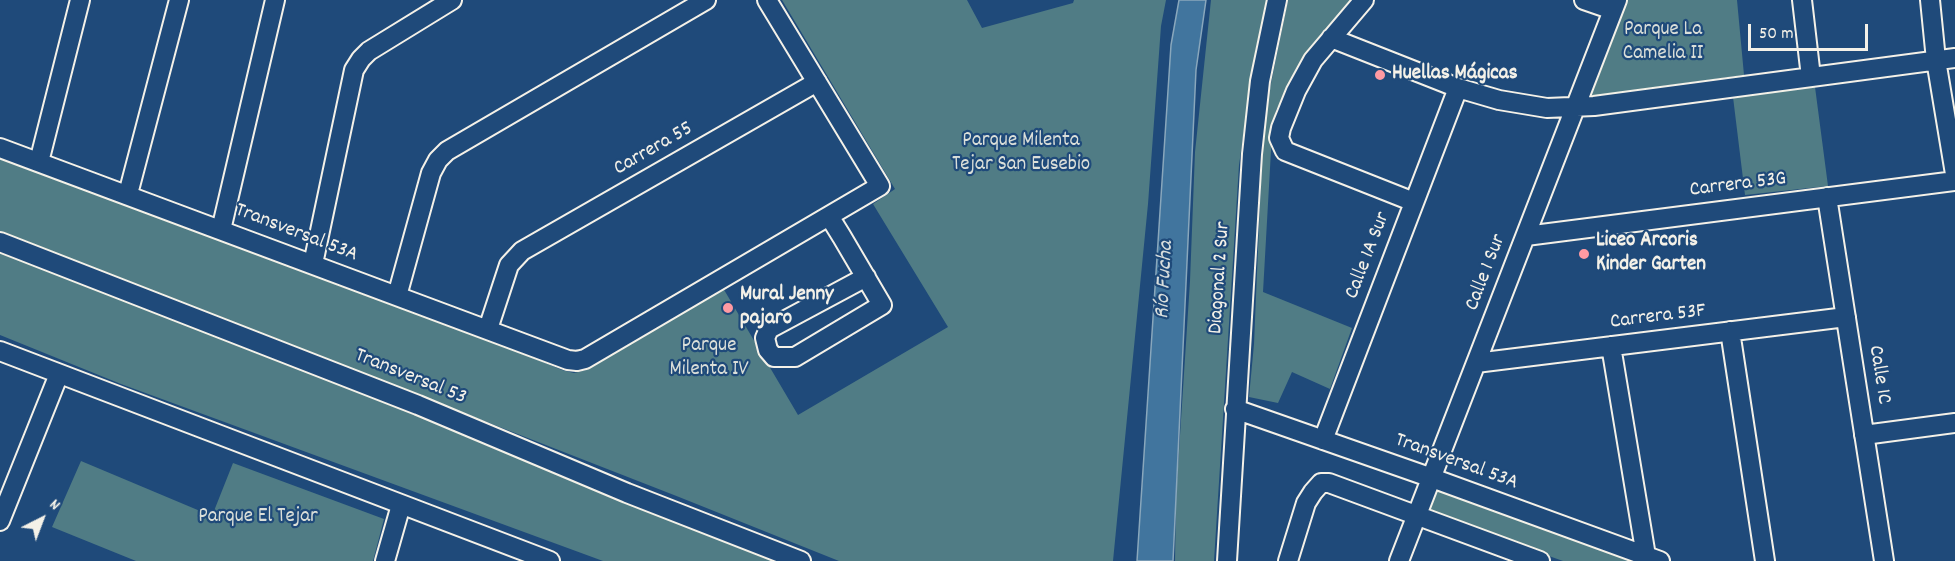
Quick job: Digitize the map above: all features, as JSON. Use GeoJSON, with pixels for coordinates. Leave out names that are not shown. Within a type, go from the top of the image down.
{"type":"FeatureCollection","features":[{"type":"Feature","properties":{"kind":"street"},"geometry":{"type":"LineString","coordinates":[[39,162],[80,0]]}},
{"type":"Feature","properties":{"kind":"street"},"geometry":{"type":"LineString","coordinates":[[128,194],[178,0]]}},
{"type":"Feature","properties":{"kind":"street"},"geometry":{"type":"LineString","coordinates":[[221,230],[275,0]]}},
{"type":"Feature","properties":{"kind":"street"},"geometry":{"type":"LineString","coordinates":[[313,264],[354,70],[369,51],[452,0]]}},
{"type":"Feature","properties":{"kind":"street"},"geometry":{"type":"LineString","coordinates":[[397,296],[431,173],[447,150],[706,0]]}},
{"type":"Feature","properties":{"kind":"street"},"geometry":{"type":"LineString","coordinates":[[767,0],[880,186],[829,216],[866,277],[882,305],[795,357],[774,357],[768,350],[765,338],[769,329],[866,277]]}},
{"type":"Feature","properties":{"kind":"street","name":"Diagonal 2 Sur"},"geometry":{"type":"LineString","coordinates":[[1227,561],[1252,154],[1259,91],[1277,0]]}},
{"type":"Feature","properties":{"kind":"street"},"geometry":{"type":"LineString","coordinates":[[1364,0],[1313,60],[1296,91],[1279,138],[1285,151],[1414,202]]}},
{"type":"Feature","properties":{"kind":"street"},"geometry":{"type":"LineString","coordinates":[[1584,0],[1615,5]]}},
{"type":"Feature","properties":{"kind":"street"},"geometry":{"type":"LineString","coordinates":[[1802,0],[1811,77]]}},
{"type":"Feature","properties":{"kind":"street"},"geometry":{"type":"LineString","coordinates":[[1930,0],[1936,60],[1955,174]]}},
{"type":"Feature","properties":{"kind":"street","name":"Calle 1 Sur"},"geometry":{"type":"LineString","coordinates":[[1399,561],[1615,5]]}},
{"type":"Feature","properties":{"kind":"street"},"geometry":{"type":"LineString","coordinates":[[1331,38],[1458,88],[1499,100],[1547,108],[1594,106],[1955,58]]}},
{"type":"Feature","properties":{"kind":"street","name":"Carrera 55"},"geometry":{"type":"LineString","coordinates":[[488,329],[509,265],[522,251],[817,82]]}},
{"type":"Feature","properties":{"kind":"street","name":"Calle 1A Sur"},"geometry":{"type":"LineString","coordinates":[[1323,440],[1458,88]]}},
{"type":"Feature","properties":{"kind":"street","name":"Transversal 53A"},"geometry":{"type":"LineString","coordinates":[[0,148],[568,360],[577,361],[585,359],[829,216]]}},
{"type":"Feature","properties":{"kind":"street","name":"Carrera 53G"},"geometry":{"type":"LineString","coordinates":[[1526,236],[1955,181]]}},
{"type":"Feature","properties":{"kind":"street","name":"Calle 1C"},"geometry":{"type":"LineString","coordinates":[[1827,197],[1884,561]]}},
{"type":"Feature","properties":{"kind":"street","name":"Transversal 53"},"geometry":{"type":"LineString","coordinates":[[0,242],[418,405],[627,493],[801,561]]}},
{"type":"Feature","properties":{"kind":"street","name":"Carrera 53F"},"geometry":{"type":"LineString","coordinates":[[1476,363],[1846,317]]}},
{"type":"Feature","properties":{"kind":"street"},"geometry":{"type":"LineString","coordinates":[[1730,331],[1765,561]]}},
{"type":"Feature","properties":{"kind":"street"},"geometry":{"type":"LineString","coordinates":[[1611,346],[1653,558]]}},
{"type":"Feature","properties":{"kind":"street"},"geometry":{"type":"LineString","coordinates":[[0,351],[401,505],[514,555],[550,561]]}},
{"type":"Feature","properties":{"kind":"street"},"geometry":{"type":"LineString","coordinates":[[0,521],[59,374]]}},
{"type":"Feature","properties":{"kind":"street","name":"Transversal 53A"},"geometry":{"type":"LineString","coordinates":[[1235,409],[1653,558]]}},
{"type":"Feature","properties":{"kind":"street"},"geometry":{"type":"LineString","coordinates":[[1864,435],[1955,423]]}},
{"type":"Feature","properties":{"kind":"street"},"geometry":{"type":"LineString","coordinates":[[1288,561],[1306,502],[1322,483],[1338,485],[1540,561]]}},
{"type":"Feature","properties":{"kind":"street"},"geometry":{"type":"LineString","coordinates":[[385,561],[401,505]]}},
{"type":"Feature","properties":{"kind":"green space","name":"Parque Milenta Tejar San Eusebio"},"geometry":{"type":"Polygon","coordinates":[[[782,0],[967,0],[982,28],[1073,3],[1074,0],[1166,0],[1161,26],[1148,204],[1113,561],[839,561],[0,232],[0,157],[402,303],[574,373],[586,370],[723,288],[798,415],[948,327],[873,204],[895,189],[782,0]]]}},
{"type":"Feature","properties":{"kind":"green space"},"geometry":{"type":"Polygon","coordinates":[[[1211,0],[1267,0],[1256,48],[1239,165],[1214,561],[1175,561],[1176,497],[1190,281],[1195,152],[1211,0]]]}},
{"type":"Feature","properties":{"kind":"green space"},"geometry":{"type":"Polygon","coordinates":[[[1288,0],[1351,0],[1298,66],[1290,88],[1276,110],[1272,133],[1263,292],[1352,328],[1330,389],[1292,372],[1278,403],[1249,397],[1254,344],[1266,108],[1288,0]]]}},
{"type":"Feature","properties":{"kind":"green space","name":"Parque La Camelia II"},"geometry":{"type":"Polygon","coordinates":[[[1627,0],[1737,0],[1744,75],[1591,96],[1627,0]]]}},
{"type":"Feature","properties":{"kind":"green space"},"geometry":{"type":"Polygon","coordinates":[[[1815,87],[1828,186],[1745,195],[1733,97],[1815,87]]]}},
{"type":"Feature","properties":{"kind":"green space"},"geometry":{"type":"Polygon","coordinates":[[[0,248],[777,561],[603,561],[121,384],[0,335],[0,248]]]}},
{"type":"Feature","properties":{"kind":"green space","name":"Parque El Tejar"},"geometry":{"type":"Polygon","coordinates":[[[81,461],[212,516],[233,463],[384,519],[373,561],[136,561],[52,527],[81,461]]]}},
{"type":"Feature","properties":{"kind":"green space"},"geometry":{"type":"Polygon","coordinates":[[[1438,488],[1640,561],[1563,561],[1428,513],[1438,488]]]}},
{"type":"Feature","properties":{"kind":"water","name":"Río Fucha"},"geometry":{"type":"Polygon","coordinates":[[[1179,0],[1206,0],[1196,70],[1173,561],[1137,561],[1171,45],[1179,0]]]}},
{"type":"Feature","properties":{"kind":"place","name":"Huellas Mágicas"},"geometry":{"type":"Point","coordinates":[1380,75]}},
{"type":"Feature","properties":{"kind":"place","name":"Liceo Arcoris Kinder Garten"},"geometry":{"type":"Point","coordinates":[1584,254]}},
{"type":"Feature","properties":{"kind":"place","name":"Mural Jenny pajaro"},"geometry":{"type":"Point","coordinates":[728,308]}},
{"type":"Feature","properties":{"kind":"park label","name":"Parque Milenta IV"},"geometry":{"type":"Point","coordinates":[709,359]}}]}
